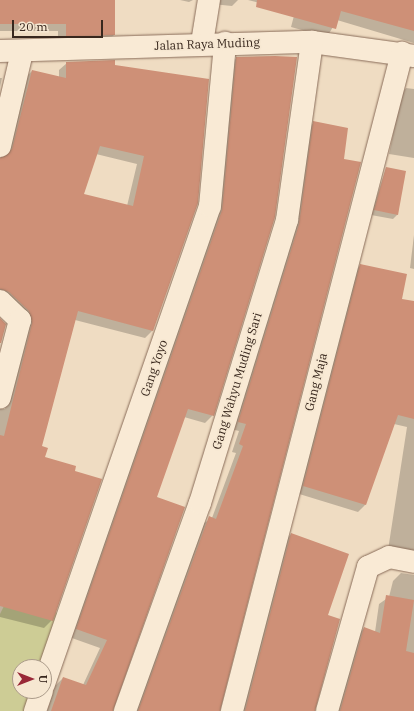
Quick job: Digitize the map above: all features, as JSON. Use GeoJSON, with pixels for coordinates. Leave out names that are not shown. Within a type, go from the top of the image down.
{"type":"FeatureCollection","features":[{"type":"Feature","properties":{"kind":"street"},"geometry":{"type":"LineString","coordinates":[[202,43],[209,0]]}},
{"type":"Feature","properties":{"kind":"street","name":"Jalan Raya Muding"},"geometry":{"type":"LineString","coordinates":[[0,51],[22,52],[202,43],[312,42],[408,54]]}},
{"type":"Feature","properties":{"kind":"street","name":"Gang Wahyu Muding Sari"},"geometry":{"type":"LineString","coordinates":[[125,711],[200,503],[287,220],[312,42]]}},
{"type":"Feature","properties":{"kind":"street","name":"Gang Yoyo"},"geometry":{"type":"LineString","coordinates":[[52,661],[210,206],[225,43]]}},
{"type":"Feature","properties":{"kind":"street"},"geometry":{"type":"LineString","coordinates":[[0,146],[22,52]]}},
{"type":"Feature","properties":{"kind":"street","name":"Gang Maja"},"geometry":{"type":"LineString","coordinates":[[232,711],[408,54]]}},
{"type":"Feature","properties":{"kind":"street"},"geometry":{"type":"LineString","coordinates":[[0,301],[20,320],[0,397]]}},
{"type":"Feature","properties":{"kind":"street"},"geometry":{"type":"LineString","coordinates":[[327,711],[368,567],[389,557],[414,562]]}},
{"type":"Feature","properties":{"kind":"street"},"geometry":{"type":"LineString","coordinates":[[35,711],[39,699]]}},
{"type":"Feature","properties":{"kind":"shaded area"},"geometry":{"type":"Polygon","coordinates":[[[8,598],[64,615],[47,659],[12,659],[12,699],[32,699],[28,711],[0,711],[0,614],[8,598]]]}},
{"type":"Feature","properties":{"kind":"building"},"geometry":{"type":"Polygon","coordinates":[[[0,0],[115,0],[115,35],[66,37],[66,24],[0,24],[0,0]]]}},
{"type":"Feature","properties":{"kind":"building"},"geometry":{"type":"Polygon","coordinates":[[[257,0],[414,0],[414,31],[341,11],[336,29],[256,7],[257,0]]]}},
{"type":"Feature","properties":{"kind":"building"},"geometry":{"type":"Polygon","coordinates":[[[236,57],[297,57],[275,217],[214,416],[188,409],[157,497],[185,507],[113,711],[51,711],[63,677],[86,685],[107,640],[76,629],[222,210],[236,57]]]}},
{"type":"Feature","properties":{"kind":"building"},"geometry":{"type":"Polygon","coordinates":[[[115,60],[115,65],[209,79],[198,203],[153,331],[78,311],[42,446],[48,448],[45,457],[76,466],[75,471],[102,479],[53,621],[0,606],[0,435],[4,436],[32,323],[29,311],[9,292],[0,289],[0,158],[12,149],[32,70],[66,78],[66,62],[115,60]],[[100,146],[84,194],[133,206],[144,156],[100,146]]]}},
{"type":"Feature","properties":{"kind":"building"},"geometry":{"type":"Polygon","coordinates":[[[313,121],[348,128],[344,159],[361,162],[220,711],[138,711],[209,516],[216,519],[243,446],[239,444],[246,424],[238,422],[299,224],[313,121]]]}},
{"type":"Feature","properties":{"kind":"building"},"geometry":{"type":"Polygon","coordinates":[[[386,167],[406,171],[398,215],[374,210],[386,167]]]}},
{"type":"Feature","properties":{"kind":"building"},"geometry":{"type":"Polygon","coordinates":[[[360,264],[407,274],[402,299],[414,301],[414,419],[398,415],[366,505],[303,486],[360,264]]]}},
{"type":"Feature","properties":{"kind":"building"},"geometry":{"type":"Polygon","coordinates":[[[0,318],[6,324],[1,343],[0,343],[0,318]]]}},
{"type":"Feature","properties":{"kind":"building"},"geometry":{"type":"Polygon","coordinates":[[[291,533],[349,554],[328,615],[340,619],[315,711],[245,711],[291,533]]]}},
{"type":"Feature","properties":{"kind":"building"},"geometry":{"type":"Polygon","coordinates":[[[386,595],[414,600],[406,651],[414,653],[414,711],[340,711],[364,627],[380,633],[386,595]]]}}]}
